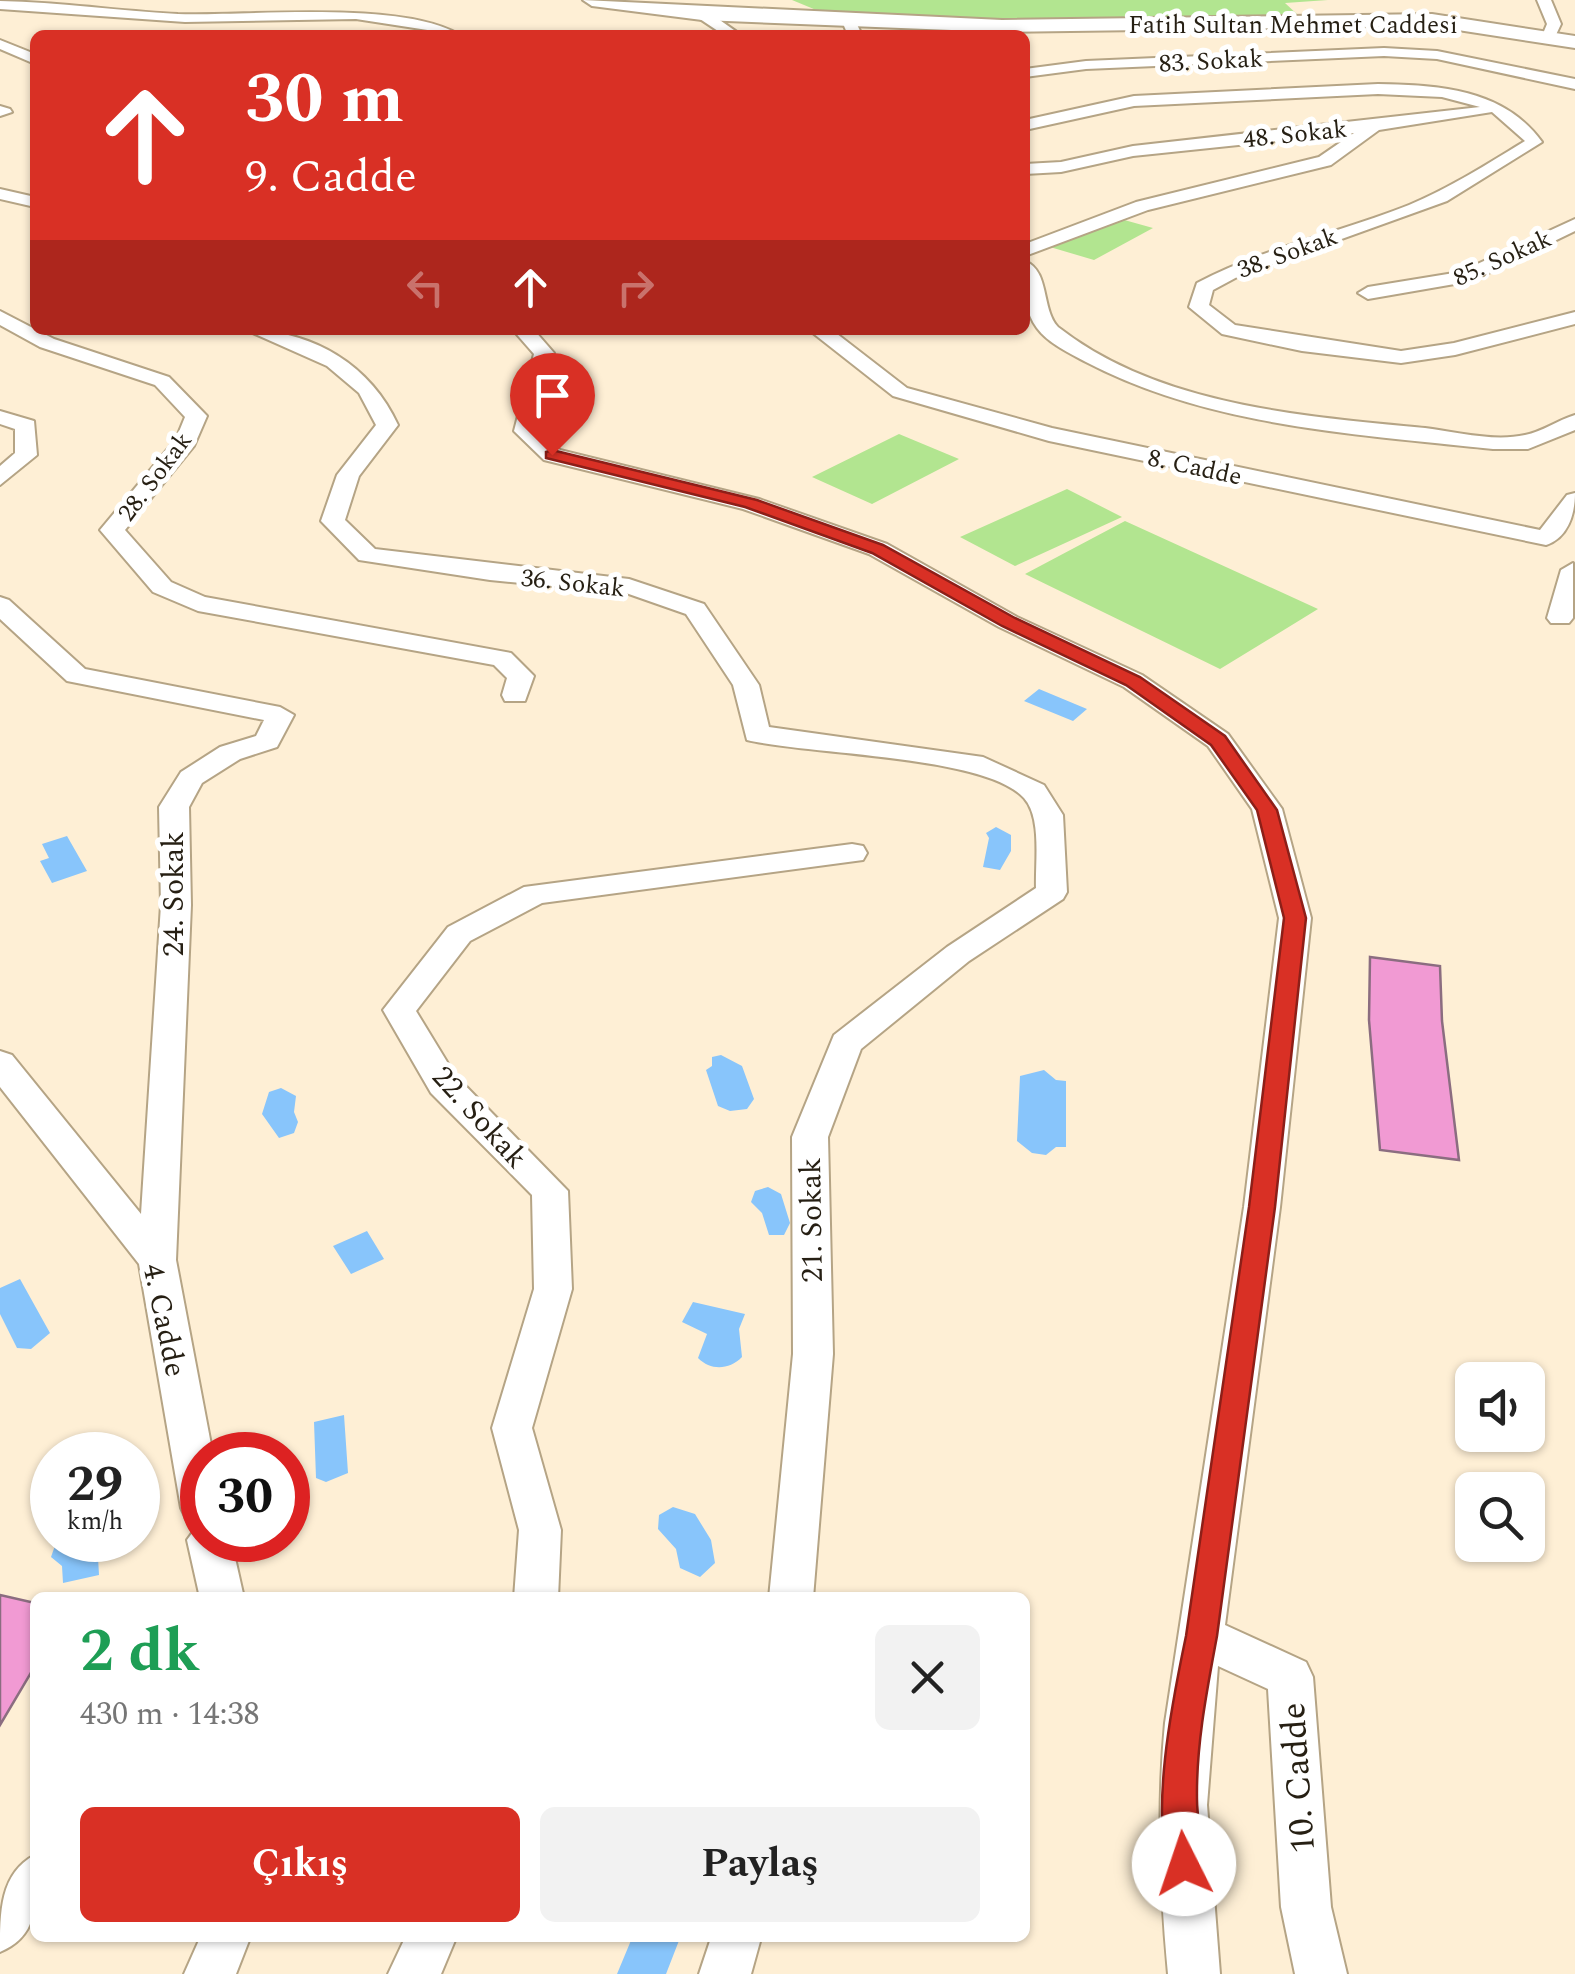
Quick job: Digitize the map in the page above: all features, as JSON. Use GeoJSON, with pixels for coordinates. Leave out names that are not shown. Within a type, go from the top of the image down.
{"type":"FeatureCollection","features":[{"type":"Feature","properties":{"kind":"main road","name":"Fatih Sultan Mehmet Caddesi"},"geometry":{"type":"LineString","coordinates":[[592,0],[851,27],[1402,19],[1575,42]]}},
{"type":"Feature","properties":{"kind":"street"},"geometry":{"type":"LineString","coordinates":[[228,30],[331,0]]}},
{"type":"Feature","properties":{"kind":"street"},"geometry":{"type":"LineString","coordinates":[[1544,0],[1554,24],[1549,36]]}},
{"type":"Feature","properties":{"kind":"street"},"geometry":{"type":"LineString","coordinates":[[0,6],[186,18],[420,20],[441,30]]}},
{"type":"Feature","properties":{"kind":"street"},"geometry":{"type":"LineString","coordinates":[[702,14],[726,30]]}},
{"type":"Feature","properties":{"kind":"street"},"geometry":{"type":"LineString","coordinates":[[1,44],[30,45]]}},
{"type":"Feature","properties":{"kind":"street"},"geometry":{"type":"LineString","coordinates":[[1,44],[30,58]]}},
{"type":"Feature","properties":{"kind":"street","name":"83. Sokak"},"geometry":{"type":"LineString","coordinates":[[1030,72],[1086,64],[1384,52],[1437,55],[1575,84]]}},
{"type":"Feature","properties":{"kind":"street"},"geometry":{"type":"LineString","coordinates":[[1030,124],[1134,100],[1378,89],[1416,89],[1499,109]]}},
{"type":"Feature","properties":{"kind":"street"},"geometry":{"type":"LineString","coordinates":[[1374,126],[1499,109]]}},
{"type":"Feature","properties":{"kind":"street","name":"38. Sokak"},"geometry":{"type":"LineString","coordinates":[[1499,109],[1526,126],[1534,142],[1441,197],[1266,256],[1222,276],[1204,287],[1199,307],[1229,330],[1302,345],[1401,357],[1455,349],[1575,318]]}},
{"type":"Feature","properties":{"kind":"street","name":"48. Sokak"},"geometry":{"type":"LineString","coordinates":[[1030,168],[1061,167],[1133,150],[1374,126]]}},
{"type":"Feature","properties":{"kind":"street","name":"48. Sokak"},"geometry":{"type":"LineString","coordinates":[[1030,248],[1124,211],[1325,160],[1374,126]]}},
{"type":"Feature","properties":{"kind":"street"},"geometry":{"type":"LineString","coordinates":[[1194,144],[1231,160],[1243,182]]}},
{"type":"Feature","properties":{"kind":"street"},"geometry":{"type":"LineString","coordinates":[[0,194],[30,201]]}},
{"type":"Feature","properties":{"kind":"street","name":"85. Sokak"},"geometry":{"type":"LineString","coordinates":[[1368,293],[1464,277],[1575,224]]}},
{"type":"Feature","properties":{"kind":"street"},"geometry":{"type":"LineString","coordinates":[[1030,274],[1043,323],[1100,363],[1140,383],[1178,394],[1287,415],[1493,442],[1528,442],[1575,422]]}},
{"type":"Feature","properties":{"kind":"street","name":"28. Sokak"},"geometry":{"type":"LineString","coordinates":[[0,317],[30,334]]}},
{"type":"Feature","properties":{"kind":"street","name":"28. Sokak"},"geometry":{"type":"LineString","coordinates":[[33,335],[162,381],[196,416],[186,441],[112,530],[162,587],[198,603],[502,659],[522,676],[515,695]]}},
{"type":"Feature","properties":{"kind":"street","name":"36. Sokak"},"geometry":{"type":"LineString","coordinates":[[275,335],[347,368],[378,398],[387,425],[348,475],[333,521],[368,555],[490,573],[629,586],[695,609],[746,685],[757,734],[982,765],[1034,791],[1048,815],[1052,892]]}},
{"type":"Feature","properties":{"kind":"street"},"geometry":{"type":"LineString","coordinates":[[528,335],[544,353],[526,431],[552,455],[751,504],[878,549],[1008,622],[1133,681],[1218,740],[1267,810],[1295,918],[1262,1207],[1202,1636],[1187,1706],[1180,1798],[1194,1974]]}},
{"type":"Feature","properties":{"kind":"street","name":"8. Cadde"},"geometry":{"type":"LineString","coordinates":[[826,335],[900,392],[1049,434],[1546,538]]}},
{"type":"Feature","properties":{"kind":"street"},"geometry":{"type":"LineString","coordinates":[[0,417],[26,426],[26,455],[0,478]]}},
{"type":"Feature","properties":{"kind":"street"},"geometry":{"type":"LineString","coordinates":[[1560,618],[1574,570],[1559,560],[1546,538],[1575,500]]}},
{"type":"Feature","properties":{"kind":"street","name":"24. Sokak"},"geometry":{"type":"LineString","coordinates":[[0,605],[76,675],[161,696],[249,706],[280,715],[267,742],[230,753],[190,778],[174,807],[176,905],[157,1260]]}},
{"type":"Feature","properties":{"kind":"street","name":"22. Sokak"},"geometry":{"type":"LineString","coordinates":[[536,1592],[540,1530],[512,1428],[552,1289],[550,1191],[443,1084],[399,1010],[459,934],[536,894],[852,853]]}},
{"type":"Feature","properties":{"kind":"street","name":"21. Sokak"},"geometry":{"type":"LineString","coordinates":[[792,1592],[813,1354],[810,1137],[846,1044],[958,954],[1052,892]]}},
{"type":"Feature","properties":{"kind":"street","name":"4. Cadde"},"geometry":{"type":"LineString","coordinates":[[0,1062],[157,1260],[188,1432]]}},
{"type":"Feature","properties":{"kind":"street"},"geometry":{"type":"LineString","coordinates":[[215,1562],[221,1592]]}},
{"type":"Feature","properties":{"kind":"street","name":"10. Cadde"},"geometry":{"type":"LineString","coordinates":[[1202,1636],[1290,1677],[1306,1907],[1321,1974]]}},
{"type":"Feature","properties":{"kind":"street"},"geometry":{"type":"LineString","coordinates":[[0,1926],[30,1887]]}},
{"type":"Feature","properties":{"kind":"street"},"geometry":{"type":"LineString","coordinates":[[210,1974],[223,1942]]}},
{"type":"Feature","properties":{"kind":"street"},"geometry":{"type":"LineString","coordinates":[[414,1974],[429,1942]]}},
{"type":"Feature","properties":{"kind":"street"},"geometry":{"type":"LineString","coordinates":[[725,1974],[735,1942]]}},
{"type":"Feature","properties":{"kind":"green space"},"geometry":{"type":"Polygon","coordinates":[[[792,0],[1328,0],[1285,3],[1299,16],[1045,23],[821,12],[792,0]]]}},
{"type":"Feature","properties":{"kind":"green space"},"geometry":{"type":"Polygon","coordinates":[[[1110,216],[1153,228],[1094,260],[1050,247],[1110,216]]]}},
{"type":"Feature","properties":{"kind":"green space"},"geometry":{"type":"Polygon","coordinates":[[[899,434],[959,459],[872,504],[812,477],[899,434]]]}},
{"type":"Feature","properties":{"kind":"green space"},"geometry":{"type":"Polygon","coordinates":[[[1067,489],[1122,517],[1015,566],[960,537],[1067,489]]]}},
{"type":"Feature","properties":{"kind":"green space"},"geometry":{"type":"Polygon","coordinates":[[[1125,521],[1318,609],[1220,669],[1025,574],[1125,521]]]}},
{"type":"Feature","properties":{"kind":"water"},"geometry":{"type":"Polygon","coordinates":[[[1039,689],[1087,709],[1073,721],[1024,701],[1039,689]]]}},
{"type":"Feature","properties":{"kind":"water"},"geometry":{"type":"Polygon","coordinates":[[[996,827],[1011,835],[1011,851],[1000,870],[983,867],[989,838],[986,833],[996,827]]]}},
{"type":"Feature","properties":{"kind":"water"},"geometry":{"type":"Polygon","coordinates":[[[67,836],[87,871],[52,883],[40,861],[49,858],[42,844],[67,836]]]}},
{"type":"Feature","properties":{"kind":"water"},"geometry":{"type":"Polygon","coordinates":[[[721,1055],[742,1066],[754,1099],[747,1109],[730,1111],[718,1106],[706,1070],[712,1066],[712,1057],[721,1055]]]}},
{"type":"Feature","properties":{"kind":"water"},"geometry":{"type":"Polygon","coordinates":[[[1044,1070],[1056,1080],[1066,1081],[1066,1147],[1056,1147],[1046,1155],[1032,1153],[1017,1141],[1020,1076],[1044,1070]]]}},
{"type":"Feature","properties":{"kind":"water"},"geometry":{"type":"Polygon","coordinates":[[[281,1088],[296,1096],[294,1112],[298,1122],[294,1133],[279,1138],[262,1114],[269,1092],[281,1088]]]}},
{"type":"Feature","properties":{"kind":"water"},"geometry":{"type":"Polygon","coordinates":[[[768,1187],[781,1194],[790,1223],[784,1235],[769,1235],[762,1213],[751,1202],[755,1191],[768,1187]]]}},
{"type":"Feature","properties":{"kind":"water"},"geometry":{"type":"Polygon","coordinates":[[[367,1231],[384,1259],[351,1274],[333,1246],[367,1231]]]}},
{"type":"Feature","properties":{"kind":"water"},"geometry":{"type":"Polygon","coordinates":[[[20,1279],[50,1333],[31,1349],[17,1348],[0,1314],[0,1288],[20,1279]]]}},
{"type":"Feature","properties":{"kind":"water"},"geometry":{"type":"Polygon","coordinates":[[[693,1302],[745,1314],[739,1329],[742,1357],[726,1366],[714,1367],[698,1358],[707,1334],[682,1322],[693,1302]]]}},
{"type":"Feature","properties":{"kind":"water"},"geometry":{"type":"Polygon","coordinates":[[[344,1415],[348,1473],[326,1482],[316,1478],[314,1422],[344,1415]]]}},
{"type":"Feature","properties":{"kind":"water"},"geometry":{"type":"Polygon","coordinates":[[[673,1507],[695,1514],[711,1540],[715,1563],[700,1577],[680,1568],[676,1549],[658,1529],[659,1515],[673,1507]]]}},
{"type":"Feature","properties":{"kind":"water"},"geometry":{"type":"Polygon","coordinates":[[[57,1562],[98,1562],[99,1575],[63,1583],[62,1566],[57,1562]]]}},
{"type":"Feature","properties":{"kind":"water"},"geometry":{"type":"Polygon","coordinates":[[[630,1942],[678,1942],[666,1974],[617,1974],[630,1942]]]}},
{"type":"Feature","properties":{"kind":"building"},"geometry":{"type":"Polygon","coordinates":[[[1370,957],[1440,966],[1442,1021],[1459,1160],[1380,1150],[1369,1020],[1370,957]]]}},
{"type":"Feature","properties":{"kind":"building"},"geometry":{"type":"Polygon","coordinates":[[[0,1595],[30,1602],[30,1674],[0,1725],[0,1595]]]}},
{"type":"Feature","properties":{"kind":"route"},"geometry":{"type":"LineString","coordinates":[[552,455],[751,504],[878,549],[1008,622],[1133,681],[1218,740],[1267,810],[1295,918],[1262,1207],[1202,1636],[1187,1706],[1180,1798],[1184,1864]]}}]}
